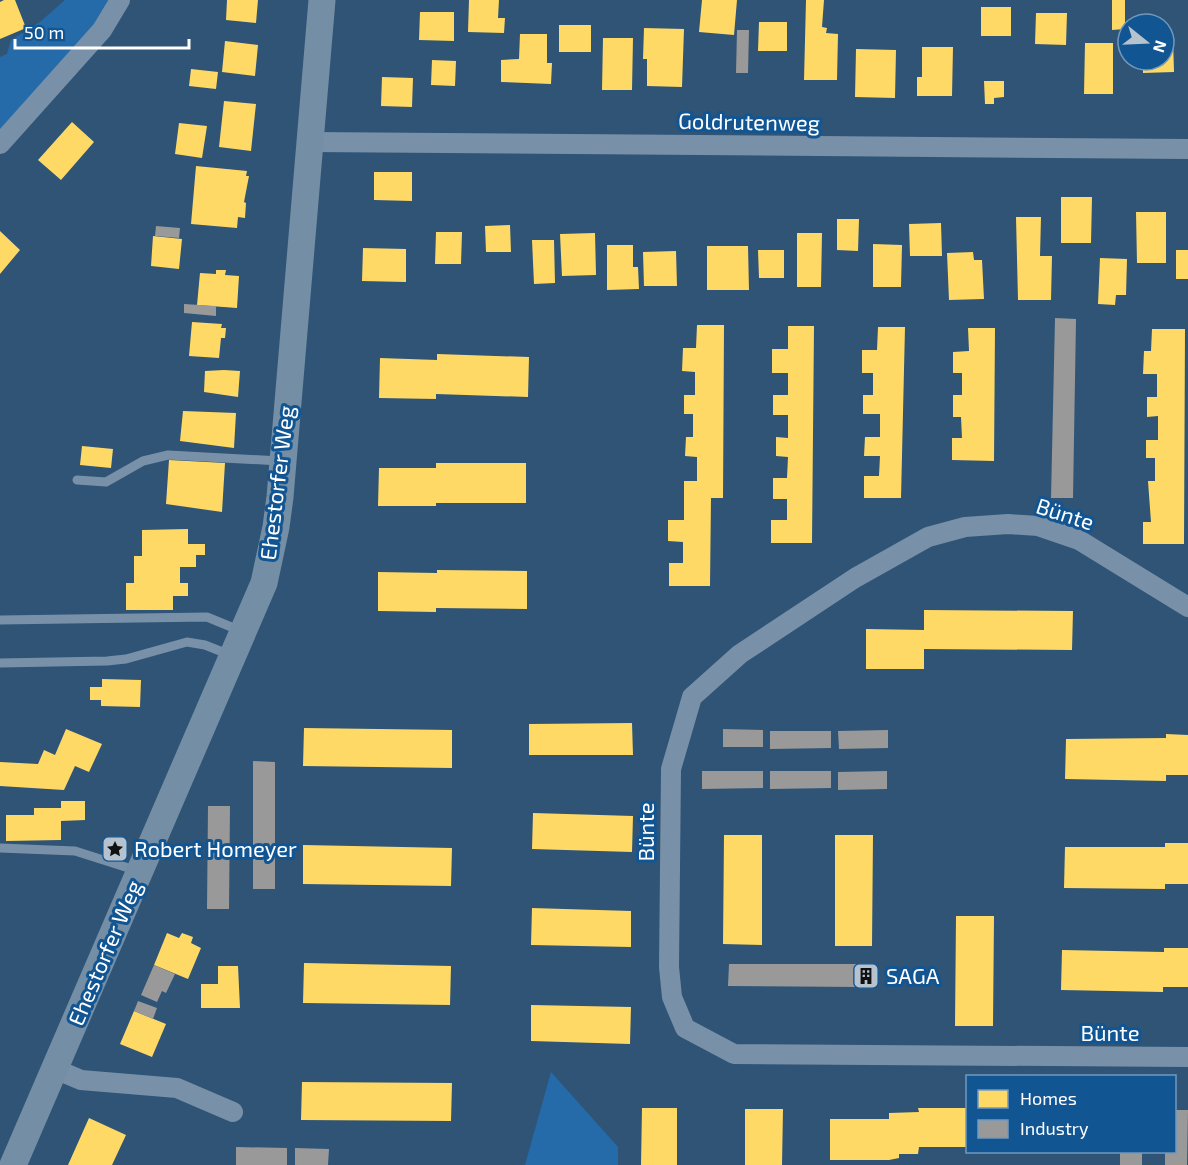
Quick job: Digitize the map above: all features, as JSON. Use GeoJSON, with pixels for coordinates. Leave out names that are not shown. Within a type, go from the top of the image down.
{"type":"FeatureCollection","features":[{"type":"Feature","properties":{"kind":"main road","name":"Ehestorfer Weg"},"geometry":{"type":"LineString","coordinates":[[13,1165],[264,583],[271,556],[283,461],[322,0]]}},
{"type":"Feature","properties":{"kind":"street"},"geometry":{"type":"LineString","coordinates":[[0,144],[102,30],[120,0]]}},
{"type":"Feature","properties":{"kind":"street","name":"Goldrutenweg"},"geometry":{"type":"LineString","coordinates":[[310,142],[1188,148]]}},
{"type":"Feature","properties":{"kind":"street","name":"Bünte"},"geometry":{"type":"LineString","coordinates":[[1188,607],[1079,540],[1038,526],[1008,524],[965,527],[928,537],[855,578],[740,654],[692,697],[671,769],[669,967],[672,997],[685,1028],[734,1054],[1188,1057]]}},
{"type":"Feature","properties":{"kind":"street"},"geometry":{"type":"LineString","coordinates":[[55,1069],[81,1080],[177,1088],[233,1112]]}},
{"type":"Feature","properties":{"kind":"lane"},"geometry":{"type":"LineString","coordinates":[[77,480],[106,482],[143,462],[168,455],[283,461]]}},
{"type":"Feature","properties":{"kind":"lane"},"geometry":{"type":"LineString","coordinates":[[0,620],[207,617],[239,645]]}},
{"type":"Feature","properties":{"kind":"lane"},"geometry":{"type":"LineString","coordinates":[[0,663],[107,661],[187,642],[205,645],[239,645]]}},
{"type":"Feature","properties":{"kind":"lane"},"geometry":{"type":"LineString","coordinates":[[0,848],[75,851],[140,872]]}},
{"type":"Feature","properties":{"kind":"shaded area"},"geometry":{"type":"Polygon","coordinates":[[[65,0],[120,0],[0,144],[0,57],[7,54],[11,40],[40,22],[65,0]]]}},
{"type":"Feature","properties":{"kind":"shaded area"},"geometry":{"type":"Polygon","coordinates":[[[551,1072],[618,1147],[618,1165],[525,1165],[551,1072]]]}},
{"type":"Feature","properties":{"kind":"building: Homes"},"geometry":{"type":"Polygon","coordinates":[[[15,0],[26,28],[0,39],[0,2],[15,0]]]}},
{"type":"Feature","properties":{"kind":"building: Homes"},"geometry":{"type":"Polygon","coordinates":[[[227,0],[258,0],[256,23],[226,20],[227,0]]]}},
{"type":"Feature","properties":{"kind":"building: Homes"},"geometry":{"type":"Polygon","coordinates":[[[469,0],[499,0],[498,18],[505,18],[504,33],[468,32],[469,0]]]}},
{"type":"Feature","properties":{"kind":"building: Homes"},"geometry":{"type":"Polygon","coordinates":[[[702,0],[737,0],[734,35],[699,32],[702,0]]]}},
{"type":"Feature","properties":{"kind":"building: Homes"},"geometry":{"type":"Polygon","coordinates":[[[806,0],[824,0],[822,27],[827,28],[826,33],[838,34],[837,80],[804,80],[806,0]]]}},
{"type":"Feature","properties":{"kind":"building: Homes"},"geometry":{"type":"Polygon","coordinates":[[[1112,0],[1125,0],[1125,12],[1116,12],[1116,30],[1112,30],[1112,0]]]}},
{"type":"Feature","properties":{"kind":"building: Homes"},"geometry":{"type":"Polygon","coordinates":[[[981,7],[1011,7],[1011,36],[981,36],[981,7]]]}},
{"type":"Feature","properties":{"kind":"building: Homes"},"geometry":{"type":"Polygon","coordinates":[[[420,12],[454,12],[454,41],[419,40],[420,12]]]}},
{"type":"Feature","properties":{"kind":"building: Homes"},"geometry":{"type":"Polygon","coordinates":[[[1036,13],[1067,13],[1066,45],[1035,44],[1036,13]]]}},
{"type":"Feature","properties":{"kind":"building: Homes"},"geometry":{"type":"Polygon","coordinates":[[[759,22],[787,22],[787,51],[758,51],[759,22]]]}},
{"type":"Feature","properties":{"kind":"building: Homes"},"geometry":{"type":"Polygon","coordinates":[[[559,25],[591,25],[591,52],[559,52],[559,25]]]}},
{"type":"Feature","properties":{"kind":"building: Homes"},"geometry":{"type":"Polygon","coordinates":[[[644,28],[684,29],[682,87],[647,86],[647,59],[643,59],[644,28]]]}},
{"type":"Feature","properties":{"kind":"building: Homes"},"geometry":{"type":"Polygon","coordinates":[[[520,34],[547,34],[547,63],[552,63],[551,84],[501,82],[501,60],[519,59],[520,34]]]}},
{"type":"Feature","properties":{"kind":"building: Homes"},"geometry":{"type":"Polygon","coordinates":[[[603,38],[633,38],[632,90],[602,90],[603,38]]]}},
{"type":"Feature","properties":{"kind":"building: Homes"},"geometry":{"type":"Polygon","coordinates":[[[225,41],[258,45],[255,76],[222,72],[225,41]]]}},
{"type":"Feature","properties":{"kind":"building: Homes"},"geometry":{"type":"Polygon","coordinates":[[[1085,43],[1113,43],[1113,94],[1084,94],[1085,43]]]}},
{"type":"Feature","properties":{"kind":"building: Homes"},"geometry":{"type":"Polygon","coordinates":[[[922,47],[953,47],[952,96],[917,96],[917,77],[922,77],[922,47]]]}},
{"type":"Feature","properties":{"kind":"building: Homes"},"geometry":{"type":"Polygon","coordinates":[[[856,49],[896,50],[895,98],[855,97],[856,49]]]}},
{"type":"Feature","properties":{"kind":"building: Homes"},"geometry":{"type":"Polygon","coordinates":[[[432,60],[456,61],[455,86],[431,85],[432,60]]]}},
{"type":"Feature","properties":{"kind":"building: Homes"},"geometry":{"type":"Polygon","coordinates":[[[191,69],[218,72],[216,89],[189,86],[191,69]]]}},
{"type":"Feature","properties":{"kind":"building: Homes"},"geometry":{"type":"Polygon","coordinates":[[[382,77],[413,78],[412,107],[381,106],[382,77]]]}},
{"type":"Feature","properties":{"kind":"building: Homes"},"geometry":{"type":"Polygon","coordinates":[[[984,81],[1004,81],[1004,97],[994,98],[994,104],[985,104],[984,81]]]}},
{"type":"Feature","properties":{"kind":"building: Homes"},"geometry":{"type":"Polygon","coordinates":[[[224,101],[256,104],[251,151],[219,147],[224,101]]]}},
{"type":"Feature","properties":{"kind":"building: Homes"},"geometry":{"type":"Polygon","coordinates":[[[72,122],[94,142],[61,180],[38,160],[72,122]]]}},
{"type":"Feature","properties":{"kind":"building: Homes"},"geometry":{"type":"Polygon","coordinates":[[[179,123],[207,126],[202,158],[175,154],[179,123]]]}},
{"type":"Feature","properties":{"kind":"building: Homes"},"geometry":{"type":"Polygon","coordinates":[[[196,166],[247,171],[246,176],[249,176],[244,202],[246,203],[245,218],[238,217],[237,228],[191,224],[196,166]]]}},
{"type":"Feature","properties":{"kind":"building: Homes"},"geometry":{"type":"Polygon","coordinates":[[[374,172],[412,172],[412,201],[374,200],[374,172]]]}},
{"type":"Feature","properties":{"kind":"building: Homes"},"geometry":{"type":"Polygon","coordinates":[[[1061,197],[1092,197],[1091,243],[1061,243],[1061,197]]]}},
{"type":"Feature","properties":{"kind":"building: Homes"},"geometry":{"type":"Polygon","coordinates":[[[1136,212],[1166,212],[1166,263],[1137,263],[1136,212]]]}},
{"type":"Feature","properties":{"kind":"building: Homes"},"geometry":{"type":"Polygon","coordinates":[[[1016,217],[1041,217],[1040,256],[1052,256],[1051,300],[1018,300],[1016,217]]]}},
{"type":"Feature","properties":{"kind":"building: Homes"},"geometry":{"type":"Polygon","coordinates":[[[837,219],[859,219],[858,251],[837,250],[837,219]]]}},
{"type":"Feature","properties":{"kind":"building: Homes"},"geometry":{"type":"Polygon","coordinates":[[[941,223],[942,256],[910,256],[909,224],[941,223]]]}},
{"type":"Feature","properties":{"kind":"building: Homes"},"geometry":{"type":"Polygon","coordinates":[[[510,225],[511,252],[486,252],[485,226],[510,225]]]}},
{"type":"Feature","properties":{"kind":"building: Homes"},"geometry":{"type":"Polygon","coordinates":[[[0,231],[20,250],[0,274],[0,231]]]}},
{"type":"Feature","properties":{"kind":"building: Homes"},"geometry":{"type":"Polygon","coordinates":[[[436,232],[462,232],[461,264],[435,264],[436,232]]]}},
{"type":"Feature","properties":{"kind":"building: Homes"},"geometry":{"type":"Polygon","coordinates":[[[595,233],[596,275],[562,276],[560,234],[595,233]]]}},
{"type":"Feature","properties":{"kind":"building: Homes"},"geometry":{"type":"Polygon","coordinates":[[[797,233],[822,233],[821,287],[797,287],[797,233]]]}},
{"type":"Feature","properties":{"kind":"building: Homes"},"geometry":{"type":"Polygon","coordinates":[[[153,236],[182,239],[179,269],[151,266],[153,236]]]}},
{"type":"Feature","properties":{"kind":"building: Homes"},"geometry":{"type":"Polygon","coordinates":[[[532,240],[554,240],[555,283],[534,284],[532,240]]]}},
{"type":"Feature","properties":{"kind":"building: Homes"},"geometry":{"type":"Polygon","coordinates":[[[873,244],[902,245],[901,287],[873,287],[873,244]]]}},
{"type":"Feature","properties":{"kind":"building: Homes"},"geometry":{"type":"Polygon","coordinates":[[[607,245],[633,245],[633,267],[638,267],[639,289],[607,290],[607,245]]]}},
{"type":"Feature","properties":{"kind":"building: Homes"},"geometry":{"type":"Polygon","coordinates":[[[707,246],[748,246],[749,290],[707,290],[707,246]]]}},
{"type":"Feature","properties":{"kind":"building: Homes"},"geometry":{"type":"Polygon","coordinates":[[[363,248],[406,249],[406,282],[362,281],[363,248]]]}},
{"type":"Feature","properties":{"kind":"building: Homes"},"geometry":{"type":"Polygon","coordinates":[[[758,250],[784,250],[784,278],[759,278],[758,250]]]}},
{"type":"Feature","properties":{"kind":"building: Homes"},"geometry":{"type":"Polygon","coordinates":[[[1176,250],[1188,250],[1188,279],[1176,279],[1176,250]]]}},
{"type":"Feature","properties":{"kind":"building: Homes"},"geometry":{"type":"Polygon","coordinates":[[[676,251],[677,286],[644,286],[643,252],[676,251]]]}},
{"type":"Feature","properties":{"kind":"building: Homes"},"geometry":{"type":"Polygon","coordinates":[[[973,252],[974,260],[982,260],[984,299],[949,300],[947,253],[973,252]]]}},
{"type":"Feature","properties":{"kind":"building: Homes"},"geometry":{"type":"Polygon","coordinates":[[[1100,258],[1127,259],[1126,295],[1116,295],[1115,305],[1098,304],[1100,258]]]}},
{"type":"Feature","properties":{"kind":"building: Homes"},"geometry":{"type":"Polygon","coordinates":[[[216,270],[226,270],[225,275],[239,276],[237,308],[197,305],[200,273],[216,274],[216,270]]]}},
{"type":"Feature","properties":{"kind":"building: Homes"},"geometry":{"type":"Polygon","coordinates":[[[192,322],[222,324],[221,328],[226,328],[225,338],[221,338],[219,358],[189,356],[192,322]]]}},
{"type":"Feature","properties":{"kind":"building: Homes"},"geometry":{"type":"Polygon","coordinates":[[[697,325],[724,325],[723,498],[711,498],[710,586],[669,586],[669,563],[683,563],[683,542],[668,541],[668,520],[684,520],[684,481],[697,481],[697,457],[685,456],[686,437],[693,437],[693,414],[684,414],[684,395],[695,395],[695,372],[682,371],[683,348],[696,348],[697,325]]]}},
{"type":"Feature","properties":{"kind":"building: Homes"},"geometry":{"type":"Polygon","coordinates":[[[788,326],[814,326],[812,543],[771,543],[771,520],[787,520],[787,499],[773,499],[773,478],[787,478],[788,457],[776,456],[776,437],[788,438],[788,415],[773,415],[773,395],[788,395],[788,373],[772,373],[772,349],[788,349],[788,326]]]}},
{"type":"Feature","properties":{"kind":"building: Homes"},"geometry":{"type":"Polygon","coordinates":[[[878,327],[905,327],[901,498],[864,498],[864,476],[879,476],[880,456],[864,456],[865,437],[880,437],[880,414],[863,414],[863,395],[873,395],[873,373],[862,373],[862,350],[877,350],[878,327]]]}},
{"type":"Feature","properties":{"kind":"building: Homes"},"geometry":{"type":"Polygon","coordinates":[[[968,328],[995,328],[994,461],[952,460],[952,438],[962,438],[961,417],[953,417],[953,395],[962,395],[962,373],[953,373],[953,352],[969,351],[968,328]]]}},
{"type":"Feature","properties":{"kind":"building: Homes"},"geometry":{"type":"Polygon","coordinates":[[[1152,329],[1185,329],[1184,544],[1143,544],[1143,522],[1151,522],[1148,481],[1155,481],[1155,458],[1146,458],[1146,440],[1158,440],[1158,416],[1147,417],[1147,397],[1157,397],[1157,374],[1143,374],[1144,351],[1151,351],[1152,329]]]}},
{"type":"Feature","properties":{"kind":"building: Homes"},"geometry":{"type":"Polygon","coordinates":[[[437,354],[529,357],[528,397],[436,394],[436,399],[379,398],[380,358],[437,360],[437,354]]]}},
{"type":"Feature","properties":{"kind":"building: Homes"},"geometry":{"type":"Polygon","coordinates":[[[205,371],[240,371],[238,397],[204,392],[205,371]]]}},
{"type":"Feature","properties":{"kind":"building: Homes"},"geometry":{"type":"Polygon","coordinates":[[[183,411],[236,413],[234,448],[180,441],[183,411]]]}},
{"type":"Feature","properties":{"kind":"building: Homes"},"geometry":{"type":"Polygon","coordinates":[[[82,446],[113,449],[111,468],[80,465],[82,446]]]}},
{"type":"Feature","properties":{"kind":"building: Homes"},"geometry":{"type":"Polygon","coordinates":[[[169,460],[225,463],[222,512],[166,504],[169,460]]]}},
{"type":"Feature","properties":{"kind":"building: Homes"},"geometry":{"type":"Polygon","coordinates":[[[436,463],[526,463],[526,503],[436,503],[436,506],[378,506],[379,468],[436,468],[436,463]]]}},
{"type":"Feature","properties":{"kind":"building: Homes"},"geometry":{"type":"Polygon","coordinates":[[[188,529],[188,544],[205,544],[205,555],[196,555],[196,567],[180,567],[180,583],[188,583],[188,596],[173,596],[173,610],[126,610],[126,583],[134,583],[134,556],[142,556],[142,530],[188,529]]]}},
{"type":"Feature","properties":{"kind":"building: Homes"},"geometry":{"type":"Polygon","coordinates":[[[437,570],[527,571],[527,609],[436,608],[436,612],[378,611],[378,572],[437,573],[437,570]]]}},
{"type":"Feature","properties":{"kind":"building: Homes"},"geometry":{"type":"Polygon","coordinates":[[[924,610],[1073,611],[1072,650],[924,649],[924,669],[866,669],[866,629],[924,630],[924,610]]]}},
{"type":"Feature","properties":{"kind":"building: Homes"},"geometry":{"type":"Polygon","coordinates":[[[102,679],[141,680],[140,707],[101,706],[101,700],[90,700],[90,687],[102,687],[102,679]]]}},
{"type":"Feature","properties":{"kind":"building: Homes"},"geometry":{"type":"Polygon","coordinates":[[[632,723],[633,755],[529,755],[529,724],[632,723]]]}},
{"type":"Feature","properties":{"kind":"building: Homes"},"geometry":{"type":"Polygon","coordinates":[[[304,728],[452,730],[452,768],[303,766],[304,728]]]}},
{"type":"Feature","properties":{"kind":"building: Homes"},"geometry":{"type":"Polygon","coordinates":[[[66,729],[102,744],[89,772],[75,766],[64,790],[0,786],[0,762],[38,764],[44,750],[55,755],[66,729]]]}},
{"type":"Feature","properties":{"kind":"building: Homes"},"geometry":{"type":"Polygon","coordinates":[[[1166,734],[1188,735],[1188,775],[1166,775],[1166,781],[1065,779],[1066,739],[1166,738],[1166,734]]]}},
{"type":"Feature","properties":{"kind":"building: Homes"},"geometry":{"type":"Polygon","coordinates":[[[61,801],[85,801],[85,820],[61,821],[61,840],[6,841],[6,815],[34,815],[34,808],[61,808],[61,801]]]}},
{"type":"Feature","properties":{"kind":"building: Homes"},"geometry":{"type":"Polygon","coordinates":[[[533,813],[633,816],[632,852],[532,849],[533,813]]]}},
{"type":"Feature","properties":{"kind":"building: Homes"},"geometry":{"type":"Polygon","coordinates":[[[724,835],[762,835],[762,945],[723,944],[724,835]]]}},
{"type":"Feature","properties":{"kind":"building: Homes"},"geometry":{"type":"Polygon","coordinates":[[[835,835],[873,835],[872,946],[835,946],[835,835]]]}},
{"type":"Feature","properties":{"kind":"building: Homes"},"geometry":{"type":"Polygon","coordinates":[[[1165,843],[1188,843],[1188,884],[1165,884],[1165,889],[1064,888],[1065,847],[1165,847],[1165,843]]]}},
{"type":"Feature","properties":{"kind":"building: Homes"},"geometry":{"type":"Polygon","coordinates":[[[303,845],[452,848],[451,886],[303,884],[303,845]]]}},
{"type":"Feature","properties":{"kind":"building: Homes"},"geometry":{"type":"Polygon","coordinates":[[[532,908],[631,911],[631,947],[531,945],[532,908]]]}},
{"type":"Feature","properties":{"kind":"building: Homes"},"geometry":{"type":"Polygon","coordinates":[[[956,916],[994,916],[993,1026],[955,1026],[956,916]]]}},
{"type":"Feature","properties":{"kind":"building: Homes"},"geometry":{"type":"Polygon","coordinates":[[[167,933],[179,938],[182,933],[193,937],[191,943],[201,948],[188,979],[154,965],[167,933]]]}},
{"type":"Feature","properties":{"kind":"building: Homes"},"geometry":{"type":"Polygon","coordinates":[[[1164,948],[1188,948],[1188,987],[1163,987],[1163,992],[1061,990],[1062,950],[1164,952],[1164,948]]]}},
{"type":"Feature","properties":{"kind":"building: Homes"},"geometry":{"type":"Polygon","coordinates":[[[304,963],[451,966],[450,1005],[303,1003],[304,963]]]}},
{"type":"Feature","properties":{"kind":"building: Homes","name":"SAGA"},"geometry":{"type":"Polygon","coordinates":[[[859,964],[873,965],[873,987],[859,987],[859,964]]]}},
{"type":"Feature","properties":{"kind":"building: Homes"},"geometry":{"type":"Polygon","coordinates":[[[218,966],[238,966],[240,1008],[201,1008],[201,984],[218,984],[218,966]]]}},
{"type":"Feature","properties":{"kind":"building: Homes"},"geometry":{"type":"Polygon","coordinates":[[[531,1005],[631,1007],[630,1044],[531,1041],[531,1005]]]}},
{"type":"Feature","properties":{"kind":"building: Homes"},"geometry":{"type":"Polygon","coordinates":[[[134,1011],[166,1024],[152,1057],[120,1044],[134,1011]]]}},
{"type":"Feature","properties":{"kind":"building: Homes"},"geometry":{"type":"Polygon","coordinates":[[[302,1082],[452,1083],[451,1121],[301,1120],[302,1082]]]}},
{"type":"Feature","properties":{"kind":"building: Homes"},"geometry":{"type":"Polygon","coordinates":[[[642,1108],[677,1108],[677,1165],[641,1165],[642,1108]]]}},
{"type":"Feature","properties":{"kind":"building: Homes"},"geometry":{"type":"Polygon","coordinates":[[[918,1108],[966,1108],[966,1147],[919,1147],[918,1154],[899,1154],[899,1158],[889,1160],[830,1160],[830,1119],[889,1119],[889,1113],[919,1112],[918,1108]]]}},
{"type":"Feature","properties":{"kind":"building: Homes"},"geometry":{"type":"Polygon","coordinates":[[[745,1109],[783,1109],[782,1165],[745,1165],[745,1109]]]}},
{"type":"Feature","properties":{"kind":"building: Homes"},"geometry":{"type":"Polygon","coordinates":[[[89,1118],[126,1135],[112,1165],[68,1165],[89,1118]]]}},
{"type":"Feature","properties":{"kind":"building: Industry"},"geometry":{"type":"Polygon","coordinates":[[[737,30],[749,30],[748,73],[736,73],[737,30]]]}},
{"type":"Feature","properties":{"kind":"building: Industry"},"geometry":{"type":"Polygon","coordinates":[[[156,226],[180,228],[179,238],[155,236],[156,226]]]}},
{"type":"Feature","properties":{"kind":"building: Industry"},"geometry":{"type":"Polygon","coordinates":[[[184,304],[216,306],[216,316],[184,313],[184,304]]]}},
{"type":"Feature","properties":{"kind":"building: Industry"},"geometry":{"type":"Polygon","coordinates":[[[1055,318],[1076,319],[1073,498],[1051,498],[1055,318]]]}},
{"type":"Feature","properties":{"kind":"building: Industry"},"geometry":{"type":"Polygon","coordinates":[[[723,729],[763,730],[763,747],[723,747],[723,729]]]}},
{"type":"Feature","properties":{"kind":"building: Industry"},"geometry":{"type":"Polygon","coordinates":[[[888,730],[888,748],[839,749],[838,731],[888,730]]]}},
{"type":"Feature","properties":{"kind":"building: Industry"},"geometry":{"type":"Polygon","coordinates":[[[770,731],[831,731],[831,748],[770,749],[770,731]]]}},
{"type":"Feature","properties":{"kind":"building: Industry"},"geometry":{"type":"Polygon","coordinates":[[[253,761],[275,762],[275,889],[253,889],[253,761]]]}},
{"type":"Feature","properties":{"kind":"building: Industry"},"geometry":{"type":"Polygon","coordinates":[[[702,771],[763,771],[763,788],[702,789],[702,771]]]}},
{"type":"Feature","properties":{"kind":"building: Industry"},"geometry":{"type":"Polygon","coordinates":[[[770,771],[831,771],[831,788],[770,789],[770,771]]]}},
{"type":"Feature","properties":{"kind":"building: Industry"},"geometry":{"type":"Polygon","coordinates":[[[887,771],[887,789],[838,790],[838,772],[887,771]]]}},
{"type":"Feature","properties":{"kind":"building: Industry"},"geometry":{"type":"Polygon","coordinates":[[[208,806],[230,806],[229,909],[207,909],[208,806]]]}},
{"type":"Feature","properties":{"kind":"building: Industry"},"geometry":{"type":"Polygon","coordinates":[[[729,964],[859,964],[859,987],[728,986],[729,964]]]}},
{"type":"Feature","properties":{"kind":"building: Industry"},"geometry":{"type":"Polygon","coordinates":[[[154,965],[175,974],[166,993],[162,991],[157,1002],[141,995],[154,965]]]}},
{"type":"Feature","properties":{"kind":"building: Industry"},"geometry":{"type":"Polygon","coordinates":[[[138,1001],[157,1008],[153,1019],[134,1011],[138,1001]]]}},
{"type":"Feature","properties":{"kind":"building: Industry"},"geometry":{"type":"Polygon","coordinates":[[[1176,1110],[1188,1110],[1187,1165],[1165,1165],[1165,1153],[1176,1153],[1176,1110]]]}},
{"type":"Feature","properties":{"kind":"building: Industry"},"geometry":{"type":"Polygon","coordinates":[[[236,1147],[287,1148],[287,1165],[236,1165],[236,1147]]]}},
{"type":"Feature","properties":{"kind":"building: Industry"},"geometry":{"type":"Polygon","coordinates":[[[295,1148],[329,1149],[328,1165],[295,1165],[295,1148]]]}},
{"type":"Feature","properties":{"kind":"building: Industry"},"geometry":{"type":"Polygon","coordinates":[[[1120,1153],[1142,1153],[1142,1165],[1120,1165],[1120,1153]]]}},
{"type":"Feature","properties":{"kind":"place","name":"Robert Homeyer"},"geometry":{"type":"Point","coordinates":[115,849]}},
{"type":"Feature","properties":{"kind":"place","name":"SAGA"},"geometry":{"type":"Point","coordinates":[866,976]}}]}
